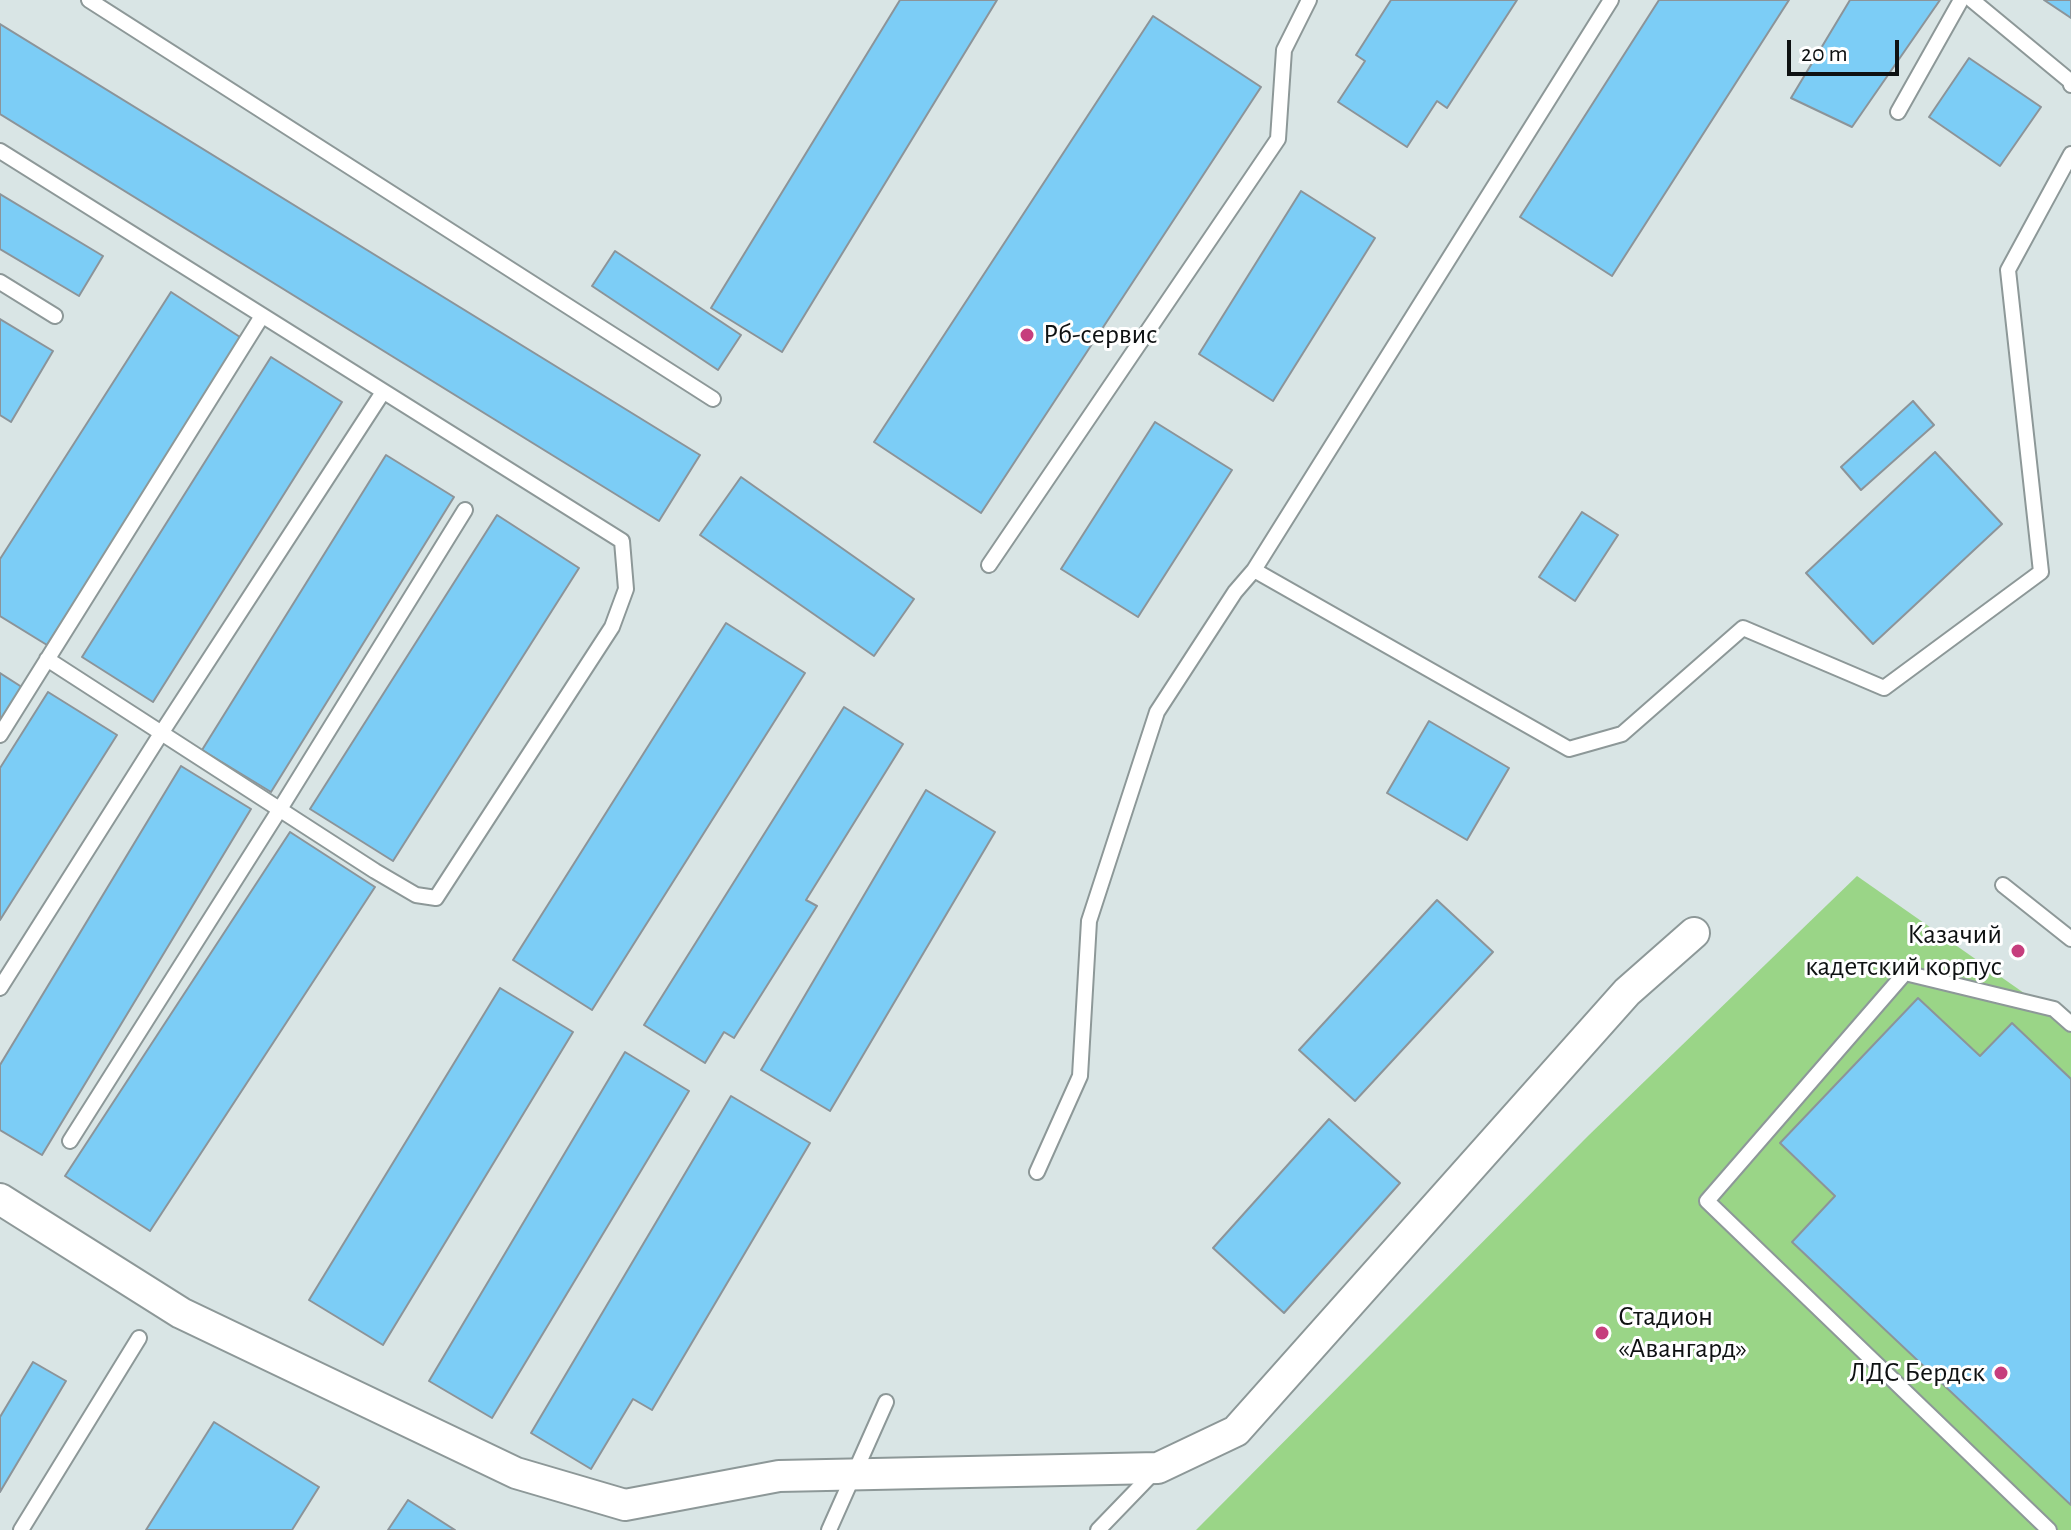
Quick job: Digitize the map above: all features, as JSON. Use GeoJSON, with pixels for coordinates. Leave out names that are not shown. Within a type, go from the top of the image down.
{"type":"FeatureCollection","features":[{"type":"Feature","properties":{"kind":"street"},"geometry":{"type":"LineString","coordinates":[[0,1199],[181,1313],[516,1473],[625,1505],[779,1476],[1158,1468],[1236,1431],[1627,992],[1694,933]]}},
{"type":"Feature","properties":{"kind":"lane"},"geometry":{"type":"LineString","coordinates":[[89,0],[713,399]]}},
{"type":"Feature","properties":{"kind":"lane"},"geometry":{"type":"LineString","coordinates":[[989,565],[1278,139],[1284,50],[1309,0]]}},
{"type":"Feature","properties":{"kind":"lane"},"geometry":{"type":"LineString","coordinates":[[1037,1172],[1080,1076],[1089,921],[1157,712],[1235,592],[1254,570],[1611,0]]}},
{"type":"Feature","properties":{"kind":"lane"},"geometry":{"type":"LineString","coordinates":[[1898,112],[1961,0]]}},
{"type":"Feature","properties":{"kind":"lane"},"geometry":{"type":"LineString","coordinates":[[1972,0],[2071,85]]}},
{"type":"Feature","properties":{"kind":"lane"},"geometry":{"type":"LineString","coordinates":[[0,151],[622,541],[626,589],[612,627],[436,898],[416,895],[47,659]]}},
{"type":"Feature","properties":{"kind":"lane"},"geometry":{"type":"LineString","coordinates":[[1254,570],[1569,749],[1622,734],[1743,628],[1884,688],[2041,572],[2008,270],[2071,154]]}},
{"type":"Feature","properties":{"kind":"lane"},"geometry":{"type":"LineString","coordinates":[[0,282],[55,316]]}},
{"type":"Feature","properties":{"kind":"lane"},"geometry":{"type":"LineString","coordinates":[[0,735],[262,316]]}},
{"type":"Feature","properties":{"kind":"lane"},"geometry":{"type":"LineString","coordinates":[[0,988],[383,392]]}},
{"type":"Feature","properties":{"kind":"lane"},"geometry":{"type":"LineString","coordinates":[[70,1141],[465,510]]}},
{"type":"Feature","properties":{"kind":"lane"},"geometry":{"type":"LineString","coordinates":[[2003,885],[2071,939]]}},
{"type":"Feature","properties":{"kind":"lane"},"geometry":{"type":"LineString","coordinates":[[2049,1530],[1707,1201],[1905,973],[2054,1009],[2071,1024]]}},
{"type":"Feature","properties":{"kind":"lane"},"geometry":{"type":"LineString","coordinates":[[21,1530],[139,1338]]}},
{"type":"Feature","properties":{"kind":"lane"},"geometry":{"type":"LineString","coordinates":[[829,1530],[886,1402]]}},
{"type":"Feature","properties":{"kind":"lane"},"geometry":{"type":"LineString","coordinates":[[1098,1530],[1158,1468]]}},
{"type":"Feature","properties":{"kind":"green space"},"geometry":{"type":"Polygon","coordinates":[[[1857,876],[2071,1026],[2071,1530],[1196,1530],[1589,1135],[1857,876]]]}},
{"type":"Feature","properties":{"kind":"building"},"geometry":{"type":"Polygon","coordinates":[[[900,0],[997,0],[782,352],[711,308],[900,0]]]}},
{"type":"Feature","properties":{"kind":"building"},"geometry":{"type":"Polygon","coordinates":[[[1391,0],[1517,0],[1447,108],[1437,101],[1407,147],[1338,102],[1365,61],[1356,55],[1391,0]]]}},
{"type":"Feature","properties":{"kind":"building"},"geometry":{"type":"Polygon","coordinates":[[[1659,0],[1789,0],[1612,276],[1520,217],[1659,0]]]}},
{"type":"Feature","properties":{"kind":"building"},"geometry":{"type":"Polygon","coordinates":[[[1850,0],[1940,0],[1852,127],[1791,98],[1850,0]]]}},
{"type":"Feature","properties":{"kind":"building"},"geometry":{"type":"Polygon","coordinates":[[[2044,0],[2071,0],[2071,18],[2044,0]]]}},
{"type":"Feature","properties":{"kind":"building"},"geometry":{"type":"Polygon","coordinates":[[[1153,16],[1261,87],[981,513],[874,442],[1153,16]]]}},
{"type":"Feature","properties":{"kind":"building"},"geometry":{"type":"Polygon","coordinates":[[[0,24],[700,455],[659,521],[0,114],[0,24]]]}},
{"type":"Feature","properties":{"kind":"building"},"geometry":{"type":"Polygon","coordinates":[[[1969,58],[2041,107],[2000,166],[1929,117],[1969,58]]]}},
{"type":"Feature","properties":{"kind":"building"},"geometry":{"type":"Polygon","coordinates":[[[1301,191],[1375,238],[1273,401],[1199,354],[1301,191]]]}},
{"type":"Feature","properties":{"kind":"building"},"geometry":{"type":"Polygon","coordinates":[[[0,194],[103,256],[79,296],[0,249],[0,194]]]}},
{"type":"Feature","properties":{"kind":"building"},"geometry":{"type":"Polygon","coordinates":[[[615,251],[741,335],[718,370],[592,286],[615,251]]]}},
{"type":"Feature","properties":{"kind":"building"},"geometry":{"type":"Polygon","coordinates":[[[171,292],[243,339],[47,645],[0,616],[0,559],[171,292]]]}},
{"type":"Feature","properties":{"kind":"building"},"geometry":{"type":"Polygon","coordinates":[[[0,319],[53,351],[11,422],[0,415],[0,319]]]}},
{"type":"Feature","properties":{"kind":"building"},"geometry":{"type":"Polygon","coordinates":[[[271,357],[342,402],[153,702],[82,657],[271,357]]]}},
{"type":"Feature","properties":{"kind":"building"},"geometry":{"type":"Polygon","coordinates":[[[1913,401],[1934,425],[1861,490],[1841,467],[1913,401]]]}},
{"type":"Feature","properties":{"kind":"building"},"geometry":{"type":"Polygon","coordinates":[[[1155,422],[1232,470],[1138,617],[1061,569],[1155,422]]]}},
{"type":"Feature","properties":{"kind":"building"},"geometry":{"type":"Polygon","coordinates":[[[1935,452],[2002,524],[1873,644],[1806,573],[1935,452]]]}},
{"type":"Feature","properties":{"kind":"building"},"geometry":{"type":"Polygon","coordinates":[[[386,455],[454,497],[271,792],[202,750],[386,455]]]}},
{"type":"Feature","properties":{"kind":"building"},"geometry":{"type":"Polygon","coordinates":[[[741,477],[914,599],[874,656],[700,535],[741,477]]]}},
{"type":"Feature","properties":{"kind":"building"},"geometry":{"type":"Polygon","coordinates":[[[1582,512],[1618,535],[1575,601],[1539,577],[1582,512]]]}},
{"type":"Feature","properties":{"kind":"building"},"geometry":{"type":"Polygon","coordinates":[[[497,515],[579,568],[393,861],[310,809],[497,515]]]}},
{"type":"Feature","properties":{"kind":"building"},"geometry":{"type":"Polygon","coordinates":[[[726,623],[805,673],[592,1010],[513,960],[726,623]]]}},
{"type":"Feature","properties":{"kind":"building"},"geometry":{"type":"Polygon","coordinates":[[[0,673],[28,691],[0,737],[0,673]]]}},
{"type":"Feature","properties":{"kind":"building"},"geometry":{"type":"Polygon","coordinates":[[[48,692],[117,735],[0,920],[0,768],[48,692]]]}},
{"type":"Feature","properties":{"kind":"building"},"geometry":{"type":"Polygon","coordinates":[[[844,707],[903,744],[806,900],[817,906],[734,1038],[724,1032],[705,1063],[644,1025],[844,707]]]}},
{"type":"Feature","properties":{"kind":"building"},"geometry":{"type":"Polygon","coordinates":[[[1429,721],[1509,768],[1467,840],[1387,793],[1429,721]]]}},
{"type":"Feature","properties":{"kind":"building"},"geometry":{"type":"Polygon","coordinates":[[[181,766],[251,809],[42,1155],[0,1130],[0,1065],[181,766]]]}},
{"type":"Feature","properties":{"kind":"building"},"geometry":{"type":"Polygon","coordinates":[[[926,790],[995,832],[830,1111],[761,1070],[926,790]]]}},
{"type":"Feature","properties":{"kind":"building"},"geometry":{"type":"Polygon","coordinates":[[[290,832],[375,887],[150,1231],[65,1176],[290,832]]]}},
{"type":"Feature","properties":{"kind":"building"},"geometry":{"type":"Polygon","coordinates":[[[1437,900],[1493,952],[1355,1101],[1299,1050],[1437,900]]]}},
{"type":"Feature","properties":{"kind":"building"},"geometry":{"type":"Polygon","coordinates":[[[500,988],[573,1032],[383,1345],[309,1300],[500,988]]]}},
{"type":"Feature","properties":{"kind":"building","name":"ЛДС Бердск"},"geometry":{"type":"Polygon","coordinates":[[[1918,998],[1980,1056],[2012,1023],[2071,1079],[2071,1505],[1792,1242],[1835,1196],[1780,1143],[1918,998]]]}},
{"type":"Feature","properties":{"kind":"building"},"geometry":{"type":"Polygon","coordinates":[[[625,1052],[689,1091],[492,1418],[429,1381],[625,1052]]]}},
{"type":"Feature","properties":{"kind":"building"},"geometry":{"type":"Polygon","coordinates":[[[731,1096],[810,1143],[652,1410],[633,1399],[591,1469],[531,1433],[731,1096]]]}},
{"type":"Feature","properties":{"kind":"building"},"geometry":{"type":"Polygon","coordinates":[[[1329,1119],[1400,1183],[1284,1313],[1213,1248],[1329,1119]]]}},
{"type":"Feature","properties":{"kind":"building"},"geometry":{"type":"Polygon","coordinates":[[[33,1362],[66,1381],[0,1492],[0,1417],[33,1362]]]}},
{"type":"Feature","properties":{"kind":"building"},"geometry":{"type":"Polygon","coordinates":[[[214,1422],[319,1487],[292,1530],[146,1530],[214,1422]]]}},
{"type":"Feature","properties":{"kind":"building"},"geometry":{"type":"Polygon","coordinates":[[[408,1500],[455,1530],[388,1530],[408,1500]]]}},
{"type":"Feature","properties":{"kind":"place","name":"Рб-сервис"},"geometry":{"type":"Point","coordinates":[1027,335]}},
{"type":"Feature","properties":{"kind":"place","name":"Казачий кадетский корпус"},"geometry":{"type":"Point","coordinates":[2018,951]}},
{"type":"Feature","properties":{"kind":"place","name":"Стадион «Авангард»"},"geometry":{"type":"Point","coordinates":[1602,1333]}},
{"type":"Feature","properties":{"kind":"place","name":"ЛДС Бердск"},"geometry":{"type":"Point","coordinates":[2001,1373]}}]}
